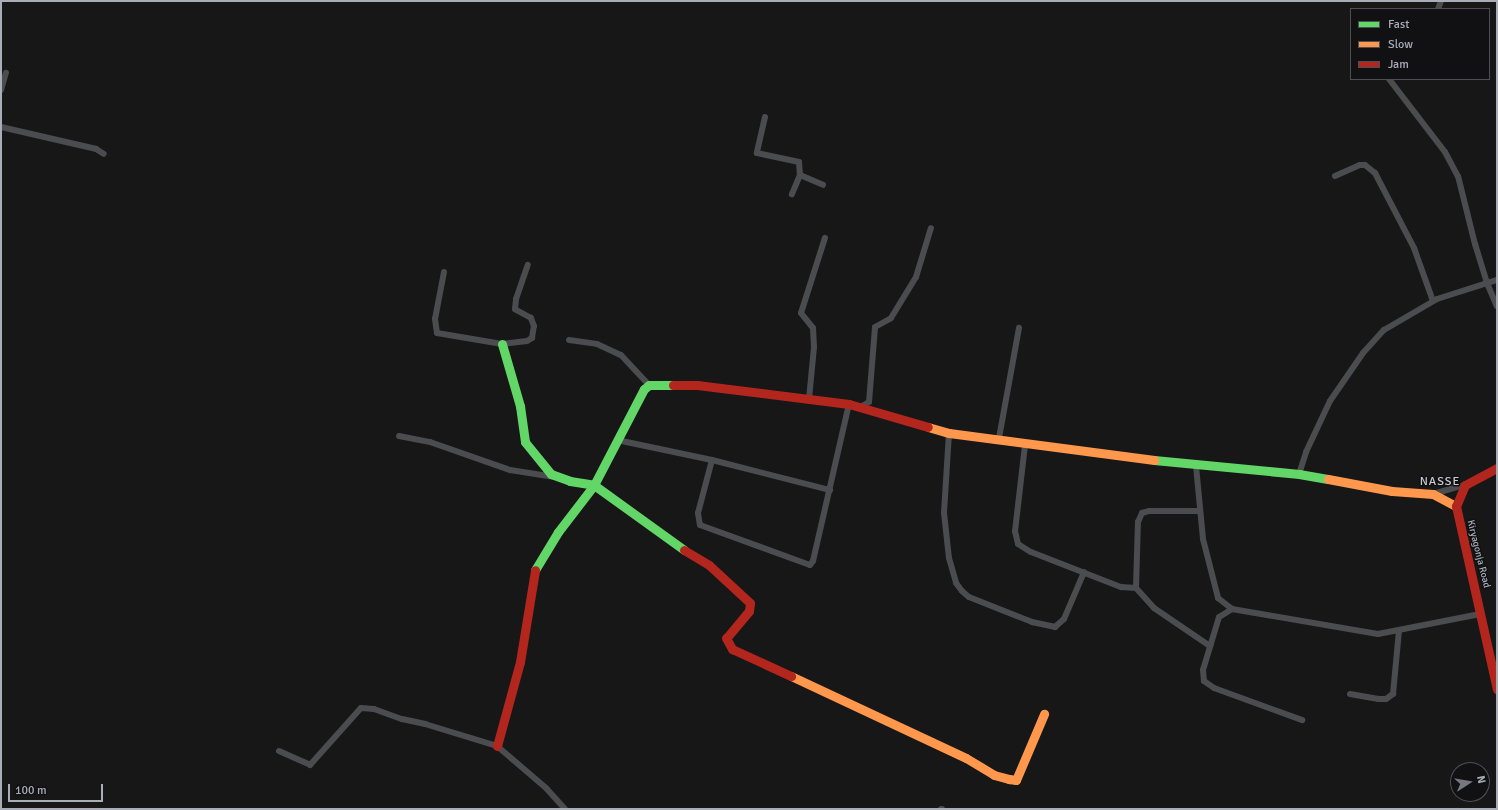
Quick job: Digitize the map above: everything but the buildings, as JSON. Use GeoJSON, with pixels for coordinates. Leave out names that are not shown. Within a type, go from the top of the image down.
{"type":"FeatureCollection","features":[{"type":"Feature","properties":{"kind":"street"},"geometry":{"type":"LineString","coordinates":[[1,90],[6,73]]}},
{"type":"Feature","properties":{"kind":"street"},"geometry":{"type":"LineString","coordinates":[[1390,80],[1436,140],[1458,176],[1487,284],[1497,306]]}},
{"type":"Feature","properties":{"kind":"street"},"geometry":{"type":"LineString","coordinates":[[765,117],[757,153],[799,162],[800,176],[792,194]]}},
{"type":"Feature","properties":{"kind":"street"},"geometry":{"type":"LineString","coordinates":[[1,127],[96,149],[104,154]]}},
{"type":"Feature","properties":{"kind":"street"},"geometry":{"type":"LineString","coordinates":[[1335,176],[1360,165],[1365,165],[1375,173],[1414,248],[1433,301]]}},
{"type":"Feature","properties":{"kind":"street"},"geometry":{"type":"LineString","coordinates":[[800,176],[822,185]]}},
{"type":"Feature","properties":{"kind":"street"},"geometry":{"type":"LineString","coordinates":[[862,406],[869,402],[875,327],[891,318],[916,277],[932,228]]}},
{"type":"Feature","properties":{"kind":"street"},"geometry":{"type":"LineString","coordinates":[[809,399],[814,347],[813,328],[801,313],[826,238]]}},
{"type":"Feature","properties":{"kind":"street"},"geometry":{"type":"LineString","coordinates":[[444,272],[435,319],[437,333],[502,344],[527,342],[532,338],[534,326],[531,318],[515,309],[516,299],[528,265]]}},
{"type":"Feature","properties":{"kind":"street"},"geometry":{"type":"LineString","coordinates":[[1299,474],[1306,452],[1330,401],[1363,353],[1384,330],[1433,301],[1497,280]]}},
{"type":"Feature","properties":{"kind":"street"},"geometry":{"type":"LineString","coordinates":[[999,438],[1019,328]]}},
{"type":"Feature","properties":{"kind":"street"},"geometry":{"type":"LineString","coordinates":[[569,340],[597,344],[621,355],[649,386]]}},
{"type":"Feature","properties":{"kind":"street"},"geometry":{"type":"LineString","coordinates":[[502,344],[520,406],[526,442],[554,477]]}},
{"type":"Feature","properties":{"kind":"street"},"geometry":{"type":"LineString","coordinates":[[497,746],[520,662],[527,607],[535,570],[558,532],[594,486],[644,389],[649,386],[697,385],[849,404],[862,406],[949,433],[999,438],[1025,445],[1196,466],[1299,474],[1392,491],[1433,494],[1465,485],[1497,468]]}},
{"type":"Feature","properties":{"kind":"street"},"geometry":{"type":"LineString","coordinates":[[712,460],[698,513],[700,525],[806,565],[813,561],[849,404]]}},
{"type":"Feature","properties":{"kind":"street"},"geometry":{"type":"LineString","coordinates":[[949,433],[944,513],[948,558],[956,583],[962,591],[969,597],[1032,622],[1055,627],[1064,619],[1084,572]]}},
{"type":"Feature","properties":{"kind":"street"},"geometry":{"type":"LineString","coordinates":[[399,436],[430,442],[510,470],[554,477],[594,486],[677,546],[709,565],[750,603],[749,610],[726,638],[732,649],[966,758],[994,775],[1016,780],[1044,714]]}},
{"type":"Feature","properties":{"kind":"street"},"geometry":{"type":"LineString","coordinates":[[617,440],[712,460],[830,490]]}},
{"type":"Feature","properties":{"kind":"street"},"geometry":{"type":"LineString","coordinates":[[1025,445],[1016,538],[1018,544],[1027,550],[1121,587],[1136,588]]}},
{"type":"Feature","properties":{"kind":"street"},"geometry":{"type":"LineString","coordinates":[[1196,466],[1199,511],[1203,539],[1218,598],[1232,609],[1378,634],[1480,614]]}},
{"type":"Feature","properties":{"kind":"street"},"geometry":{"type":"LineString","coordinates":[[1433,494],[1456,506],[1465,485]]}},
{"type":"Feature","properties":{"kind":"street","name":"Kiryagonja Road"},"geometry":{"type":"LineString","coordinates":[[1456,506],[1497,689]]}},
{"type":"Feature","properties":{"kind":"street"},"geometry":{"type":"LineString","coordinates":[[1199,511],[1149,510],[1142,513],[1138,522],[1136,588],[1154,608],[1210,646]]}},
{"type":"Feature","properties":{"kind":"street"},"geometry":{"type":"LineString","coordinates":[[1232,609],[1219,617],[1202,676],[1207,685],[1302,720]]}},
{"type":"Feature","properties":{"kind":"street"},"geometry":{"type":"LineString","coordinates":[[1350,694],[1386,699],[1393,694],[1399,630]]}},
{"type":"Feature","properties":{"kind":"street"},"geometry":{"type":"LineString","coordinates":[[279,751],[310,765],[361,708],[368,708],[497,746],[546,788],[565,809]]}},
{"type":"Feature","properties":{"kind":"traffic: fast"},"geometry":{"type":"LineString","coordinates":[[502,344],[520,406],[525,442],[551,474],[570,481],[594,485],[684,550]]}},
{"type":"Feature","properties":{"kind":"traffic: fast"},"geometry":{"type":"LineString","coordinates":[[535,570],[558,532],[594,485],[644,389],[649,385],[673,385]]}},
{"type":"Feature","properties":{"kind":"traffic: fast"},"geometry":{"type":"LineString","coordinates":[[1154,460],[1299,474],[1328,479]]}},
{"type":"Feature","properties":{"kind":"traffic: slow"},"geometry":{"type":"LineString","coordinates":[[928,427],[949,433],[1154,460]]}},
{"type":"Feature","properties":{"kind":"traffic: slow"},"geometry":{"type":"LineString","coordinates":[[1328,479],[1392,491],[1433,494],[1456,506]]}},
{"type":"Feature","properties":{"kind":"traffic: slow"},"geometry":{"type":"LineString","coordinates":[[791,676],[966,758],[994,775],[1009,779],[1016,780],[1044,714]]}},
{"type":"Feature","properties":{"kind":"traffic: jam"},"geometry":{"type":"LineString","coordinates":[[673,385],[697,385],[849,404],[928,427]]}},
{"type":"Feature","properties":{"kind":"traffic: jam"},"geometry":{"type":"LineString","coordinates":[[1497,468],[1465,485],[1456,506],[1497,689]]}},
{"type":"Feature","properties":{"kind":"traffic: jam"},"geometry":{"type":"LineString","coordinates":[[684,550],[709,565],[750,603],[749,611],[726,638],[732,649],[791,676]]}},
{"type":"Feature","properties":{"kind":"traffic: jam"},"geometry":{"type":"LineString","coordinates":[[497,746],[520,662],[535,570]]}},
{"type":"Feature","properties":{"kind":"district","name":"NASSE"},"geometry":{"type":"Point","coordinates":[1440,482]}}]}
